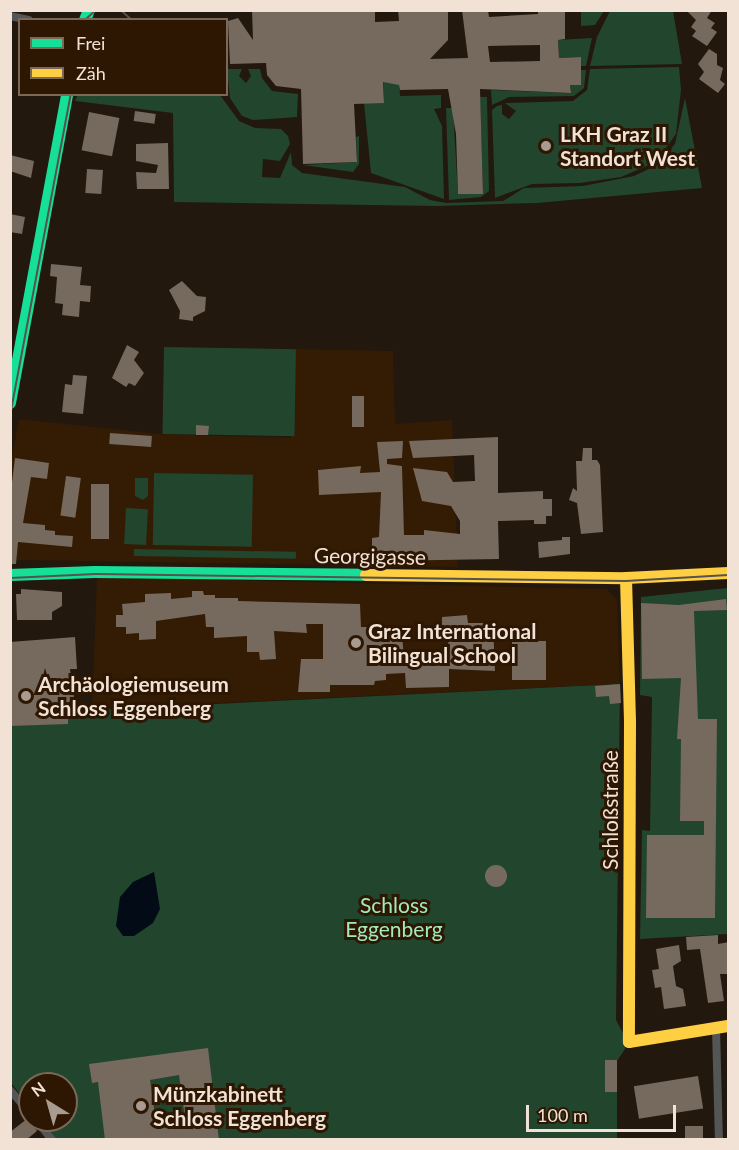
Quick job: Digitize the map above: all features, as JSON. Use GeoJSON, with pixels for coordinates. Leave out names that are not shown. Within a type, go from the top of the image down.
{"type":"FeatureCollection","features":[{"type":"Feature","properties":{"kind":"main road"},"geometry":{"type":"LineString","coordinates":[[10,403],[67,96]]}},
{"type":"Feature","properties":{"kind":"main road","name":"Georgigasse"},"geometry":{"type":"LineString","coordinates":[[10,575],[95,572],[626,578],[729,573]]}},
{"type":"Feature","properties":{"kind":"main road","name":"Schloßstraße"},"geometry":{"type":"LineString","coordinates":[[626,578],[630,722],[630,1042],[722,1027]]}},
{"type":"Feature","properties":{"kind":"street"},"geometry":{"type":"LineString","coordinates":[[719,1140],[722,1027]]}},
{"type":"Feature","properties":{"kind":"shaded area"},"geometry":{"type":"Polygon","coordinates":[[[296,349],[393,351],[395,424],[452,420],[458,567],[16,560],[11,564],[11,462],[19,419],[160,434],[291,438],[296,349]]]}},
{"type":"Feature","properties":{"kind":"shaded area","name":"Graz International Bilingual School"},"geometry":{"type":"Polygon","coordinates":[[[97,577],[606,589],[617,600],[620,684],[92,709],[97,577]]]}},
{"type":"Feature","properties":{"kind":"shaded area"},"geometry":{"type":"Polygon","coordinates":[[[154,872],[160,909],[153,923],[134,936],[123,936],[116,926],[120,897],[133,882],[154,872]]]}},
{"type":"Feature","properties":{"kind":"green space"},"geometry":{"type":"Polygon","coordinates":[[[581,10],[604,11],[595,25],[581,26],[581,10]]]}},
{"type":"Feature","properties":{"kind":"green space"},"geometry":{"type":"Polygon","coordinates":[[[610,11],[673,11],[682,64],[590,66],[597,37],[610,11]]]}},
{"type":"Feature","properties":{"kind":"green space"},"geometry":{"type":"Polygon","coordinates":[[[592,38],[586,66],[581,66],[580,57],[559,58],[558,40],[592,38]]]}},
{"type":"Feature","properties":{"kind":"green space"},"geometry":{"type":"Polygon","coordinates":[[[679,67],[681,90],[676,134],[656,162],[621,177],[580,183],[532,184],[495,198],[492,110],[497,106],[502,105],[502,114],[509,119],[516,111],[505,103],[573,101],[587,90],[590,69],[679,67]]]}},
{"type":"Feature","properties":{"kind":"green space"},"geometry":{"type":"Polygon","coordinates":[[[228,69],[242,69],[239,76],[246,83],[251,76],[248,69],[260,69],[262,78],[272,91],[298,94],[297,117],[253,120],[242,116],[230,98],[228,69]]]}},
{"type":"Feature","properties":{"kind":"green space"},"geometry":{"type":"Polygon","coordinates":[[[581,70],[586,70],[584,88],[574,96],[509,97],[492,105],[491,90],[571,93],[570,85],[581,85],[581,70]]]}},
{"type":"Feature","properties":{"kind":"green space"},"geometry":{"type":"Polygon","coordinates":[[[383,73],[393,84],[399,76],[400,96],[441,95],[441,108],[434,109],[442,126],[444,199],[371,173],[364,103],[384,103],[383,73]]]}},
{"type":"Feature","properties":{"kind":"green space"},"geometry":{"type":"Polygon","coordinates":[[[77,96],[221,96],[239,121],[255,128],[281,129],[288,136],[290,144],[280,161],[263,159],[262,177],[280,178],[291,152],[292,165],[302,173],[405,187],[430,200],[446,203],[503,201],[524,188],[583,186],[634,176],[653,167],[675,144],[685,98],[702,188],[537,203],[437,206],[174,202],[173,113],[75,101],[77,96]]]}},
{"type":"Feature","properties":{"kind":"green space"},"geometry":{"type":"Polygon","coordinates":[[[480,97],[487,97],[489,191],[481,197],[449,200],[446,108],[453,108],[458,194],[483,193],[480,97]]]}},
{"type":"Feature","properties":{"kind":"green space"},"geometry":{"type":"Polygon","coordinates":[[[359,136],[359,164],[353,172],[303,165],[357,162],[356,137],[359,136]]]}},
{"type":"Feature","properties":{"kind":"green space"},"geometry":{"type":"Polygon","coordinates":[[[164,347],[296,349],[294,436],[162,434],[164,347]]]}},
{"type":"Feature","properties":{"kind":"green space"},"geometry":{"type":"Polygon","coordinates":[[[154,473],[253,475],[252,547],[153,545],[154,473]]]}},
{"type":"Feature","properties":{"kind":"green space"},"geometry":{"type":"Polygon","coordinates":[[[135,478],[148,478],[148,496],[143,500],[135,496],[135,478]]]}},
{"type":"Feature","properties":{"kind":"green space"},"geometry":{"type":"Polygon","coordinates":[[[126,508],[148,509],[146,545],[124,544],[126,508]]]}},
{"type":"Feature","properties":{"kind":"green space"},"geometry":{"type":"Polygon","coordinates":[[[134,549],[296,552],[296,559],[134,556],[134,549]]]}},
{"type":"Feature","properties":{"kind":"green space"},"geometry":{"type":"Polygon","coordinates":[[[728,588],[728,934],[640,939],[642,830],[650,831],[652,697],[640,695],[641,597],[728,588]]]}},
{"type":"Feature","properties":{"kind":"green space","name":"Schloss Eggenberg"},"geometry":{"type":"Polygon","coordinates":[[[620,684],[616,1020],[625,1037],[625,1049],[617,1061],[617,1139],[56,1139],[50,1132],[78,1132],[78,1072],[18,1072],[18,1092],[11,1083],[11,714],[620,684]]]}},
{"type":"Feature","properties":{"kind":"building"},"geometry":{"type":"Polygon","coordinates":[[[252,10],[375,10],[375,22],[399,21],[398,10],[448,10],[448,40],[430,59],[468,58],[462,10],[488,10],[489,17],[538,14],[538,10],[565,12],[565,39],[558,40],[559,58],[581,57],[581,85],[570,85],[571,93],[480,89],[483,194],[458,194],[456,134],[448,89],[400,90],[399,85],[383,82],[384,103],[354,104],[357,162],[303,164],[301,89],[276,86],[267,75],[266,63],[230,64],[228,21],[238,18],[253,40],[252,10]],[[540,45],[488,46],[490,62],[540,61],[540,45]]]}},
{"type":"Feature","properties":{"kind":"building"},"geometry":{"type":"Polygon","coordinates":[[[686,10],[712,10],[707,18],[715,23],[711,28],[717,32],[707,46],[692,36],[696,31],[691,27],[696,20],[686,10]]]}},
{"type":"Feature","properties":{"kind":"building"},"geometry":{"type":"Polygon","coordinates":[[[709,49],[717,54],[717,65],[723,68],[720,80],[725,84],[718,93],[699,79],[704,72],[698,64],[709,49]]]}},
{"type":"Feature","properties":{"kind":"building"},"geometry":{"type":"Polygon","coordinates":[[[135,111],[156,114],[154,124],[134,121],[135,111]]]}},
{"type":"Feature","properties":{"kind":"building"},"geometry":{"type":"Polygon","coordinates":[[[89,112],[119,118],[112,156],[82,150],[89,112]]]}},
{"type":"Feature","properties":{"kind":"building"},"geometry":{"type":"Polygon","coordinates":[[[168,143],[169,189],[137,189],[136,172],[156,173],[158,165],[136,161],[136,144],[168,143]]]}},
{"type":"Feature","properties":{"kind":"building"},"geometry":{"type":"Polygon","coordinates":[[[10,155],[34,161],[31,178],[10,171],[10,155]]]}},
{"type":"Feature","properties":{"kind":"building"},"geometry":{"type":"Polygon","coordinates":[[[87,169],[103,170],[101,194],[85,193],[87,169]]]}},
{"type":"Feature","properties":{"kind":"building"},"geometry":{"type":"Polygon","coordinates":[[[10,214],[25,217],[22,234],[10,232],[10,214]]]}},
{"type":"Feature","properties":{"kind":"building"},"geometry":{"type":"Polygon","coordinates":[[[51,264],[82,267],[80,285],[91,286],[90,302],[80,301],[79,317],[62,315],[63,304],[55,303],[57,277],[50,276],[51,264]]]}},
{"type":"Feature","properties":{"kind":"building"},"geometry":{"type":"Polygon","coordinates":[[[182,281],[197,296],[206,297],[205,311],[193,317],[193,321],[179,319],[180,311],[169,290],[182,281]]]}},
{"type":"Feature","properties":{"kind":"building"},"geometry":{"type":"Polygon","coordinates":[[[127,345],[139,352],[134,360],[144,373],[135,386],[129,383],[126,387],[112,378],[127,345]]]}},
{"type":"Feature","properties":{"kind":"building"},"geometry":{"type":"Polygon","coordinates":[[[73,375],[87,376],[83,414],[62,412],[65,384],[72,385],[73,375]]]}},
{"type":"Feature","properties":{"kind":"building"},"geometry":{"type":"Polygon","coordinates":[[[352,396],[364,396],[364,427],[352,427],[352,396]]]}},
{"type":"Feature","properties":{"kind":"building"},"geometry":{"type":"Polygon","coordinates":[[[196,425],[209,426],[208,435],[196,435],[196,425]]]}},
{"type":"Feature","properties":{"kind":"building"},"geometry":{"type":"Polygon","coordinates":[[[110,433],[152,436],[151,447],[109,444],[110,433]]]}},
{"type":"Feature","properties":{"kind":"building"},"geometry":{"type":"Polygon","coordinates":[[[498,437],[498,493],[543,491],[543,499],[552,499],[552,516],[546,516],[546,524],[534,524],[534,520],[498,521],[499,559],[382,561],[382,565],[372,565],[372,538],[379,537],[381,492],[319,495],[318,470],[361,466],[360,473],[380,472],[377,442],[403,441],[402,458],[387,459],[387,464],[402,466],[404,535],[424,535],[424,530],[460,534],[460,521],[451,506],[422,501],[413,468],[447,472],[453,482],[475,481],[474,455],[413,458],[409,441],[498,437]]]}},
{"type":"Feature","properties":{"kind":"building"},"geometry":{"type":"Polygon","coordinates":[[[583,448],[592,448],[592,460],[597,460],[600,465],[603,532],[581,534],[577,503],[569,500],[573,488],[577,491],[576,461],[582,461],[583,448]]]}},
{"type":"Feature","properties":{"kind":"building"},"geometry":{"type":"Polygon","coordinates":[[[15,458],[49,463],[47,479],[31,477],[23,523],[45,525],[45,530],[55,531],[55,535],[73,536],[72,547],[18,542],[16,564],[10,564],[10,498],[15,458]]]}},
{"type":"Feature","properties":{"kind":"building"},"geometry":{"type":"Polygon","coordinates":[[[66,476],[81,478],[75,518],[60,516],[66,476]]]}},
{"type":"Feature","properties":{"kind":"building"},"geometry":{"type":"Polygon","coordinates":[[[91,484],[109,484],[109,539],[91,539],[91,484]]]}},
{"type":"Feature","properties":{"kind":"building"},"geometry":{"type":"Polygon","coordinates":[[[562,537],[570,537],[570,554],[539,558],[538,542],[562,540],[562,537]]]}},
{"type":"Feature","properties":{"kind":"building"},"geometry":{"type":"Polygon","coordinates":[[[21,589],[62,592],[62,606],[52,612],[52,620],[17,620],[16,594],[21,594],[21,589]]]}},
{"type":"Feature","properties":{"kind":"building"},"geometry":{"type":"Polygon","coordinates":[[[192,591],[203,591],[204,595],[215,595],[215,598],[238,598],[238,601],[360,604],[361,627],[380,627],[381,635],[402,635],[404,658],[449,656],[448,638],[442,638],[442,617],[467,615],[468,623],[493,623],[495,671],[449,669],[449,687],[406,688],[405,673],[386,674],[386,680],[375,681],[374,685],[330,685],[330,692],[298,692],[301,659],[323,659],[323,624],[306,624],[307,633],[274,631],[276,659],[260,660],[259,652],[247,652],[247,636],[214,638],[214,627],[206,627],[205,614],[156,621],[156,639],[139,640],[139,633],[126,634],[126,627],[116,627],[116,615],[123,615],[122,604],[145,602],[145,594],[171,593],[171,599],[192,597],[192,591]]]}},
{"type":"Feature","properties":{"kind":"building"},"geometry":{"type":"Polygon","coordinates":[[[726,599],[727,610],[694,611],[698,719],[717,719],[715,918],[646,918],[647,835],[704,835],[704,821],[680,821],[681,739],[677,739],[681,678],[642,679],[641,603],[679,605],[726,599]]]}},
{"type":"Feature","properties":{"kind":"building"},"geometry":{"type":"Polygon","coordinates":[[[75,637],[77,669],[70,669],[74,697],[68,703],[68,724],[10,726],[10,642],[75,637]]]}},
{"type":"Feature","properties":{"kind":"building"},"geometry":{"type":"Polygon","coordinates":[[[512,641],[546,641],[546,680],[512,680],[512,641]]]}},
{"type":"Feature","properties":{"kind":"building"},"geometry":{"type":"Polygon","coordinates":[[[620,684],[621,703],[610,704],[609,696],[596,697],[595,686],[620,684]]]}},
{"type":"Feature","properties":{"kind":"building"},"geometry":{"type":"Polygon","coordinates":[[[496,865],[504,868],[507,876],[504,884],[496,887],[488,884],[485,876],[488,868],[496,865]]]}},
{"type":"Feature","properties":{"kind":"building"},"geometry":{"type":"Polygon","coordinates":[[[718,935],[718,944],[729,942],[729,974],[720,974],[724,1001],[708,1003],[700,949],[687,950],[686,937],[718,935]]]}},
{"type":"Feature","properties":{"kind":"building"},"geometry":{"type":"Polygon","coordinates":[[[679,945],[681,961],[673,966],[676,986],[683,989],[686,1006],[664,1009],[661,987],[655,988],[652,970],[659,969],[656,949],[679,945]]]}},
{"type":"Feature","properties":{"kind":"building"},"geometry":{"type":"Polygon","coordinates":[[[208,1048],[219,1140],[105,1140],[98,1082],[92,1083],[89,1064],[208,1048]],[[179,1075],[150,1080],[157,1129],[186,1125],[179,1075]]]}},
{"type":"Feature","properties":{"kind":"building"},"geometry":{"type":"Polygon","coordinates":[[[605,1060],[617,1060],[617,1092],[605,1092],[605,1060]]]}},
{"type":"Feature","properties":{"kind":"building"},"geometry":{"type":"Polygon","coordinates":[[[698,1076],[703,1109],[639,1119],[634,1086],[698,1076]]]}},
{"type":"Feature","properties":{"kind":"building"},"geometry":{"type":"Polygon","coordinates":[[[18,1126],[18,1132],[36,1132],[26,1140],[10,1140],[10,1132],[18,1126]]]}},
{"type":"Feature","properties":{"kind":"building"},"geometry":{"type":"Polygon","coordinates":[[[685,1126],[703,1126],[703,1140],[685,1140],[685,1126]]]}},
{"type":"Feature","properties":{"kind":"tram line"},"geometry":{"type":"LineString","coordinates":[[87,18],[96,10]]}},
{"type":"Feature","properties":{"kind":"tram line"},"geometry":{"type":"LineString","coordinates":[[121,10],[130,18]]}},
{"type":"Feature","properties":{"kind":"tram line"},"geometry":{"type":"LineString","coordinates":[[10,416],[71,96]]}},
{"type":"Feature","properties":{"kind":"tram line"},"geometry":{"type":"LineString","coordinates":[[10,578],[96,574],[626,581],[728,575]]}},
{"type":"Feature","properties":{"kind":"traffic: fast"},"geometry":{"type":"LineString","coordinates":[[86,18],[89,10]]}},
{"type":"Feature","properties":{"kind":"traffic: fast"},"geometry":{"type":"LineString","coordinates":[[10,403],[67,96]]}},
{"type":"Feature","properties":{"kind":"traffic: fast"},"geometry":{"type":"LineString","coordinates":[[10,575],[95,572],[366,575]]}},
{"type":"Feature","properties":{"kind":"traffic: slow"},"geometry":{"type":"LineString","coordinates":[[366,575],[626,578],[728,573]]}},
{"type":"Feature","properties":{"kind":"traffic: slow"},"geometry":{"type":"LineString","coordinates":[[626,578],[630,722],[629,1042],[728,1026]]}},
{"type":"Feature","properties":{"kind":"place","name":"LKH Graz II Standort West"},"geometry":{"type":"Point","coordinates":[546,146]}},
{"type":"Feature","properties":{"kind":"place","name":"Graz International Bilingual School"},"geometry":{"type":"Point","coordinates":[356,643]}},
{"type":"Feature","properties":{"kind":"place","name":"Archäologiemuseum Schloss Eggenberg"},"geometry":{"type":"Point","coordinates":[26,696]}},
{"type":"Feature","properties":{"kind":"place","name":"Münzkabinett Schloss Eggenberg"},"geometry":{"type":"Point","coordinates":[141,1106]}}]}
